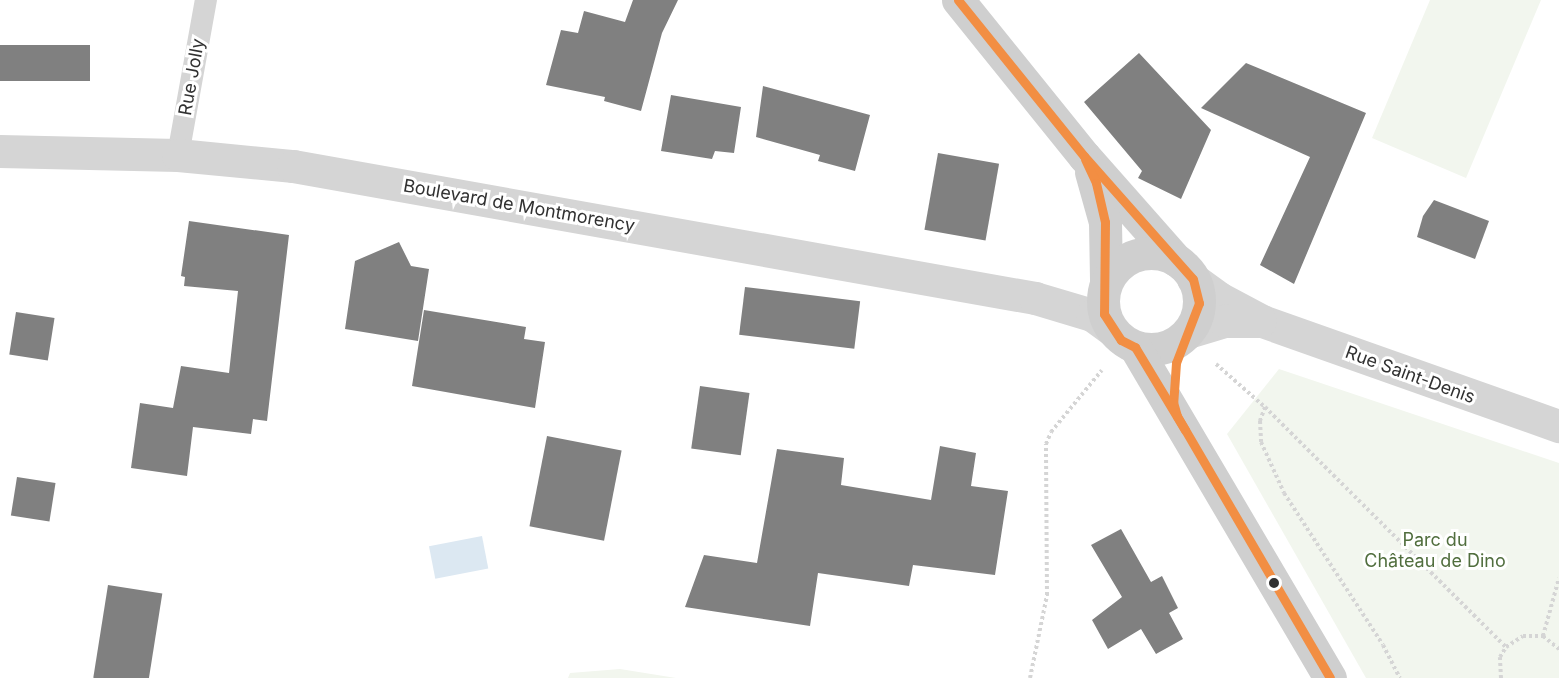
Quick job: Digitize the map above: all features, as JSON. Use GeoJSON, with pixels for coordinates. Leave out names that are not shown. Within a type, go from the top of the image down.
{"type":"FeatureCollection","features":[{"type":"Feature","properties":{"kind":"main road"},"geometry":{"type":"LineString","coordinates":[[958,0],[1084,156],[1185,269],[1199,303],[1186,334],[1173,381],[1177,416]]}},
{"type":"Feature","properties":{"kind":"main road"},"geometry":{"type":"LineString","coordinates":[[1084,156],[1103,210],[1106,284],[1104,314],[1177,416],[1330,678]]}},
{"type":"Feature","properties":{"kind":"main road"},"geometry":{"type":"LineString","coordinates":[[1106,284],[1115,268],[1139,254],[1152,252],[1185,269]]}},
{"type":"Feature","properties":{"kind":"main road"},"geometry":{"type":"LineString","coordinates":[[1123,339],[1167,347],[1186,334]]}},
{"type":"Feature","properties":{"kind":"street","name":"Boulevard de Montmorency"},"geometry":{"type":"LineString","coordinates":[[0,151],[178,155],[293,166],[1035,298],[1092,315],[1123,339]]}},
{"type":"Feature","properties":{"kind":"street","name":"Rue Saint-Denis"},"geometry":{"type":"LineString","coordinates":[[1185,269],[1219,298],[1262,321],[1559,426]]}},
{"type":"Feature","properties":{"kind":"street","name":"Boulevard de Montmorency"},"geometry":{"type":"LineString","coordinates":[[1035,298],[1081,296],[1106,284]]}},
{"type":"Feature","properties":{"kind":"street","name":"Rue Saint-Denis"},"geometry":{"type":"LineString","coordinates":[[1186,334],[1226,321],[1262,321]]}},
{"type":"Feature","properties":{"kind":"lane","name":"Rue Jolly"},"geometry":{"type":"LineString","coordinates":[[178,155],[206,0]]}},
{"type":"Feature","properties":{"kind":"path"},"geometry":{"type":"LineString","coordinates":[[1186,334],[1265,407],[1506,647]]}},
{"type":"Feature","properties":{"kind":"path"},"geometry":{"type":"LineString","coordinates":[[1030,678],[1047,595],[1046,444],[1051,432],[1123,339]]}},
{"type":"Feature","properties":{"kind":"path"},"geometry":{"type":"LineString","coordinates":[[1265,407],[1260,421],[1261,442],[1284,493],[1383,645],[1400,678]]}},
{"type":"Feature","properties":{"kind":"path"},"geometry":{"type":"LineString","coordinates":[[1543,636],[1559,578]]}},
{"type":"Feature","properties":{"kind":"path"},"geometry":{"type":"LineString","coordinates":[[1501,678],[1500,657],[1506,647],[1522,636],[1543,636],[1559,649]]}},
{"type":"Feature","properties":{"kind":"green space"},"geometry":{"type":"Polygon","coordinates":[[[1430,0],[1541,0],[1466,178],[1372,138],[1430,0]]]}},
{"type":"Feature","properties":{"kind":"green space","name":"Parc du Château de Dino"},"geometry":{"type":"Polygon","coordinates":[[[1279,369],[1559,463],[1559,678],[1366,678],[1227,434],[1279,369]]]}},
{"type":"Feature","properties":{"kind":"green space"},"geometry":{"type":"Polygon","coordinates":[[[620,669],[676,678],[568,678],[570,673],[620,669]]]}},
{"type":"Feature","properties":{"kind":"shaded area"},"geometry":{"type":"Polygon","coordinates":[[[482,536],[488,568],[435,579],[429,546],[482,536]]]}},
{"type":"Feature","properties":{"kind":"building"},"geometry":{"type":"Polygon","coordinates":[[[633,0],[678,0],[662,33],[641,111],[604,101],[605,97],[546,85],[561,30],[578,33],[584,11],[625,22],[633,0]]]}},
{"type":"Feature","properties":{"kind":"building"},"geometry":{"type":"Polygon","coordinates":[[[0,45],[90,45],[90,81],[0,81],[0,45]]]}},
{"type":"Feature","properties":{"kind":"building"},"geometry":{"type":"Polygon","coordinates":[[[1139,53],[1211,130],[1181,199],[1138,178],[1142,171],[1084,102],[1139,53]]]}},
{"type":"Feature","properties":{"kind":"building"},"geometry":{"type":"Polygon","coordinates":[[[1246,63],[1366,113],[1294,284],[1260,265],[1310,157],[1201,108],[1246,63]]]}},
{"type":"Feature","properties":{"kind":"building"},"geometry":{"type":"Polygon","coordinates":[[[763,86],[870,115],[855,171],[818,161],[820,155],[756,137],[763,86]]]}},
{"type":"Feature","properties":{"kind":"building"},"geometry":{"type":"Polygon","coordinates":[[[671,95],[741,107],[734,153],[715,151],[712,159],[661,151],[671,95]]]}},
{"type":"Feature","properties":{"kind":"building"},"geometry":{"type":"Polygon","coordinates":[[[938,153],[999,164],[986,241],[924,230],[938,153]]]}},
{"type":"Feature","properties":{"kind":"building"},"geometry":{"type":"Polygon","coordinates":[[[1434,200],[1489,221],[1475,259],[1417,237],[1423,216],[1434,200]]]}},
{"type":"Feature","properties":{"kind":"building"},"geometry":{"type":"Polygon","coordinates":[[[189,221],[289,235],[267,421],[253,419],[251,434],[193,427],[187,476],[131,468],[140,403],[173,408],[181,366],[229,373],[238,291],[184,286],[185,277],[181,276],[189,221]]]}},
{"type":"Feature","properties":{"kind":"building"},"geometry":{"type":"Polygon","coordinates":[[[399,242],[411,266],[429,269],[418,341],[345,329],[355,261],[399,242]]]}},
{"type":"Feature","properties":{"kind":"building"},"geometry":{"type":"Polygon","coordinates":[[[745,287],[860,301],[854,349],[739,335],[745,287]]]}},
{"type":"Feature","properties":{"kind":"building"},"geometry":{"type":"Polygon","coordinates":[[[424,310],[526,327],[524,339],[545,342],[535,408],[412,386],[424,310]]]}},
{"type":"Feature","properties":{"kind":"building"},"geometry":{"type":"Polygon","coordinates":[[[16,312],[55,318],[48,361],[9,354],[16,312]]]}},
{"type":"Feature","properties":{"kind":"building"},"geometry":{"type":"Polygon","coordinates":[[[700,386],[750,393],[741,455],[691,448],[700,386]]]}},
{"type":"Feature","properties":{"kind":"building"},"geometry":{"type":"Polygon","coordinates":[[[547,436],[622,451],[604,541],[529,526],[547,436]]]}},
{"type":"Feature","properties":{"kind":"building"},"geometry":{"type":"Polygon","coordinates":[[[940,446],[976,453],[971,486],[1008,491],[995,575],[913,565],[909,586],[818,573],[810,626],[685,607],[704,555],[757,563],[777,449],[844,458],[841,485],[931,500],[940,446]]]}},
{"type":"Feature","properties":{"kind":"building"},"geometry":{"type":"Polygon","coordinates":[[[17,477],[56,483],[49,522],[11,516],[17,477]]]}},
{"type":"Feature","properties":{"kind":"building"},"geometry":{"type":"Polygon","coordinates":[[[1121,529],[1151,582],[1162,576],[1178,608],[1169,613],[1183,639],[1156,654],[1141,629],[1108,649],[1092,620],[1122,597],[1091,545],[1121,529]]]}},
{"type":"Feature","properties":{"kind":"building"},"geometry":{"type":"Polygon","coordinates":[[[108,585],[162,594],[149,678],[93,678],[108,585]]]}},
{"type":"Feature","properties":{"kind":"transit line"},"geometry":{"type":"LineString","coordinates":[[958,0],[1084,156],[1193,279],[1199,303],[1176,363],[1173,402],[1177,416],[1330,678]]}},
{"type":"Feature","properties":{"kind":"transit line"},"geometry":{"type":"LineString","coordinates":[[1085,159],[1096,183],[1105,222],[1104,314],[1121,340],[1135,347],[1185,430]]}}]}
